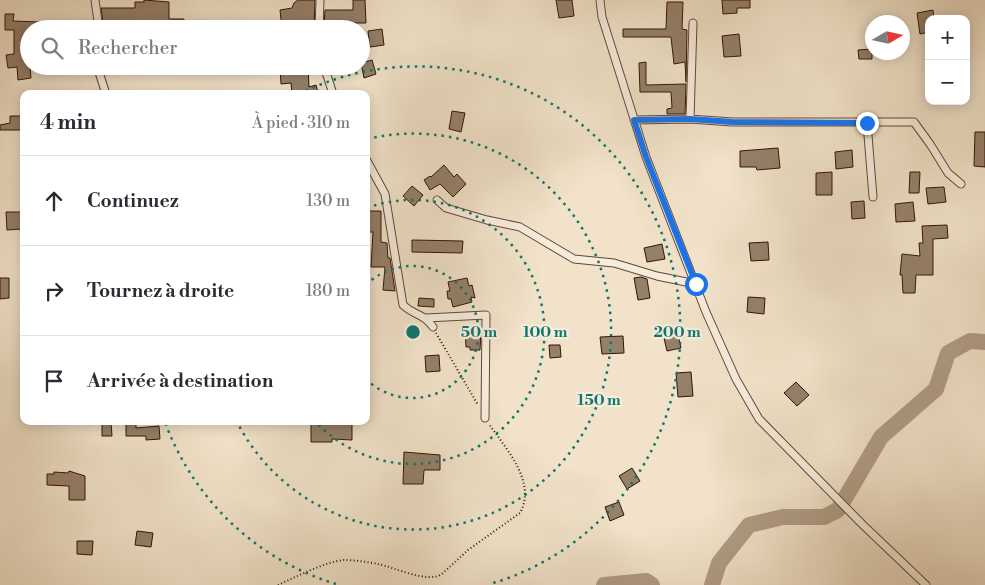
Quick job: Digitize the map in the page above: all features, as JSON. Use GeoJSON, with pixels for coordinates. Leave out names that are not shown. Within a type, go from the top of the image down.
{"type":"FeatureCollection","features":[{"type":"Feature","properties":{"kind":"street"},"geometry":{"type":"LineString","coordinates":[[95,0],[98,20]]}},
{"type":"Feature","properties":{"kind":"street"},"geometry":{"type":"LineString","coordinates":[[319,20],[320,0]]}},
{"type":"Feature","properties":{"kind":"street"},"geometry":{"type":"LineString","coordinates":[[600,0],[602,17],[646,157],[736,379],[759,418],[862,524],[926,585]]}},
{"type":"Feature","properties":{"kind":"street"},"geometry":{"type":"LineString","coordinates":[[690,119],[693,23]]}},
{"type":"Feature","properties":{"kind":"street"},"geometry":{"type":"LineString","coordinates":[[100,75],[105,90]]}},
{"type":"Feature","properties":{"kind":"street"},"geometry":{"type":"LineString","coordinates":[[327,75],[333,90]]}},
{"type":"Feature","properties":{"kind":"street"},"geometry":{"type":"LineString","coordinates":[[634,120],[914,122],[948,173],[961,184]]}},
{"type":"Feature","properties":{"kind":"street"},"geometry":{"type":"LineString","coordinates":[[867,123],[873,197]]}},
{"type":"Feature","properties":{"kind":"street"},"geometry":{"type":"LineString","coordinates":[[370,166],[384,194],[403,306],[426,318],[486,315],[485,418]]}},
{"type":"Feature","properties":{"kind":"street"},"geometry":{"type":"LineString","coordinates":[[437,200],[446,208],[520,227],[574,259],[614,263],[657,276],[696,284]]}},
{"type":"Feature","properties":{"kind":"street"},"geometry":{"type":"LineString","coordinates":[[426,318],[433,327]]}},
{"type":"Feature","properties":{"kind":"path"},"geometry":{"type":"LineString","coordinates":[[278,585],[318,568],[343,560],[379,564],[422,577],[438,577],[468,550],[520,513],[525,504],[525,486],[514,459],[485,418],[433,327]]}},
{"type":"Feature","properties":{"kind":"building"},"geometry":{"type":"Polygon","coordinates":[[[144,0],[169,2],[169,19],[184,20],[103,20],[101,8],[135,8],[135,2],[144,2],[144,0]]]}},
{"type":"Feature","properties":{"kind":"building"},"geometry":{"type":"Polygon","coordinates":[[[298,0],[315,0],[314,20],[281,20],[280,10],[292,8],[298,0]]]}},
{"type":"Feature","properties":{"kind":"building"},"geometry":{"type":"Polygon","coordinates":[[[353,0],[365,0],[366,20],[324,20],[325,10],[353,10],[353,0]]]}},
{"type":"Feature","properties":{"kind":"building"},"geometry":{"type":"Polygon","coordinates":[[[556,0],[572,0],[574,16],[559,18],[556,0]]]}},
{"type":"Feature","properties":{"kind":"building"},"geometry":{"type":"Polygon","coordinates":[[[722,0],[750,0],[750,8],[737,8],[737,13],[723,14],[722,0]]]}},
{"type":"Feature","properties":{"kind":"building"},"geometry":{"type":"Polygon","coordinates":[[[667,2],[683,2],[682,29],[687,30],[686,82],[685,62],[674,64],[671,37],[623,37],[623,29],[666,29],[667,2]]]}},
{"type":"Feature","properties":{"kind":"building"},"geometry":{"type":"Polygon","coordinates":[[[933,10],[934,15],[925,15],[925,33],[920,34],[917,13],[933,10]]]}},
{"type":"Feature","properties":{"kind":"building"},"geometry":{"type":"Polygon","coordinates":[[[5,14],[14,14],[13,21],[20,21],[20,75],[31,75],[31,78],[18,80],[17,67],[8,68],[6,55],[14,54],[14,30],[5,30],[5,14]]]}},
{"type":"Feature","properties":{"kind":"building"},"geometry":{"type":"Polygon","coordinates":[[[382,29],[384,45],[370,47],[370,31],[382,29]]]}},
{"type":"Feature","properties":{"kind":"building"},"geometry":{"type":"Polygon","coordinates":[[[739,34],[741,56],[724,57],[722,36],[739,34]]]}},
{"type":"Feature","properties":{"kind":"building"},"geometry":{"type":"Polygon","coordinates":[[[858,50],[865,50],[865,59],[859,59],[858,50]]]}},
{"type":"Feature","properties":{"kind":"building"},"geometry":{"type":"Polygon","coordinates":[[[372,60],[376,74],[364,78],[363,75],[370,75],[370,61],[372,60]]]}},
{"type":"Feature","properties":{"kind":"building"},"geometry":{"type":"Polygon","coordinates":[[[646,62],[646,85],[686,84],[685,114],[667,114],[667,109],[672,108],[671,92],[640,92],[639,63],[646,62]]]}},
{"type":"Feature","properties":{"kind":"building"},"geometry":{"type":"Polygon","coordinates":[[[280,75],[308,75],[309,87],[316,85],[317,90],[292,90],[291,83],[281,84],[280,75]]]}},
{"type":"Feature","properties":{"kind":"building"},"geometry":{"type":"Polygon","coordinates":[[[452,111],[465,113],[461,132],[449,129],[452,111]]]}},
{"type":"Feature","properties":{"kind":"building"},"geometry":{"type":"Polygon","coordinates":[[[10,116],[20,116],[20,130],[0,130],[0,125],[10,123],[10,116]]]}},
{"type":"Feature","properties":{"kind":"building"},"geometry":{"type":"Polygon","coordinates":[[[975,132],[985,132],[985,167],[974,166],[975,132]]]}},
{"type":"Feature","properties":{"kind":"building"},"geometry":{"type":"Polygon","coordinates":[[[778,148],[780,168],[757,170],[756,167],[740,167],[740,151],[778,148]]]}},
{"type":"Feature","properties":{"kind":"building"},"geometry":{"type":"Polygon","coordinates":[[[852,150],[853,167],[836,169],[835,152],[852,150]]]}},
{"type":"Feature","properties":{"kind":"building"},"geometry":{"type":"Polygon","coordinates":[[[444,165],[454,177],[457,174],[466,184],[453,197],[440,184],[430,190],[424,180],[431,177],[444,165]]]}},
{"type":"Feature","properties":{"kind":"building"},"geometry":{"type":"Polygon","coordinates":[[[832,172],[832,195],[816,195],[816,173],[832,172]]]}},
{"type":"Feature","properties":{"kind":"building"},"geometry":{"type":"Polygon","coordinates":[[[910,172],[920,172],[919,193],[909,193],[910,172]]]}},
{"type":"Feature","properties":{"kind":"building"},"geometry":{"type":"Polygon","coordinates":[[[412,186],[423,195],[414,206],[403,196],[412,186]]]}},
{"type":"Feature","properties":{"kind":"building"},"geometry":{"type":"Polygon","coordinates":[[[944,187],[946,202],[928,204],[926,188],[944,187]]]}},
{"type":"Feature","properties":{"kind":"building"},"geometry":{"type":"Polygon","coordinates":[[[864,201],[865,218],[852,219],[851,202],[864,201]]]}},
{"type":"Feature","properties":{"kind":"building"},"geometry":{"type":"Polygon","coordinates":[[[913,202],[915,221],[896,222],[895,204],[913,202]]]}},
{"type":"Feature","properties":{"kind":"building"},"geometry":{"type":"Polygon","coordinates":[[[370,211],[381,211],[381,242],[387,243],[395,291],[383,290],[385,267],[371,267],[373,232],[370,232],[370,211]]]}},
{"type":"Feature","properties":{"kind":"building"},"geometry":{"type":"Polygon","coordinates":[[[6,212],[20,212],[20,229],[7,230],[6,212]]]}},
{"type":"Feature","properties":{"kind":"building"},"geometry":{"type":"Polygon","coordinates":[[[947,225],[948,238],[933,239],[933,275],[916,275],[915,293],[903,293],[902,275],[900,275],[902,254],[920,256],[919,243],[923,243],[922,226],[947,225]]]}},
{"type":"Feature","properties":{"kind":"building"},"geometry":{"type":"Polygon","coordinates":[[[412,240],[463,241],[462,253],[412,252],[412,240]]]}},
{"type":"Feature","properties":{"kind":"building"},"geometry":{"type":"Polygon","coordinates":[[[768,242],[769,260],[751,261],[749,243],[768,242]]]}},
{"type":"Feature","properties":{"kind":"building"},"geometry":{"type":"Polygon","coordinates":[[[662,244],[665,259],[647,262],[644,248],[662,244]]]}},
{"type":"Feature","properties":{"kind":"building"},"geometry":{"type":"Polygon","coordinates":[[[641,277],[647,279],[650,298],[638,300],[634,278],[641,277]]]}},
{"type":"Feature","properties":{"kind":"building"},"geometry":{"type":"Polygon","coordinates":[[[0,278],[9,278],[9,298],[0,299],[0,278]]]}},
{"type":"Feature","properties":{"kind":"building"},"geometry":{"type":"Polygon","coordinates":[[[467,278],[469,286],[472,285],[475,298],[471,297],[472,302],[453,307],[451,299],[448,299],[447,291],[450,291],[448,282],[467,278]]]}},
{"type":"Feature","properties":{"kind":"building"},"geometry":{"type":"Polygon","coordinates":[[[748,297],[765,298],[764,314],[747,312],[748,297]]]}},
{"type":"Feature","properties":{"kind":"building"},"geometry":{"type":"Polygon","coordinates":[[[419,298],[434,299],[434,307],[418,306],[419,298]]]}},
{"type":"Feature","properties":{"kind":"building"},"geometry":{"type":"Polygon","coordinates":[[[481,330],[480,350],[470,350],[470,347],[466,347],[465,331],[481,330]]]}},
{"type":"Feature","properties":{"kind":"building"},"geometry":{"type":"Polygon","coordinates":[[[677,331],[681,348],[667,351],[663,334],[677,331]]]}},
{"type":"Feature","properties":{"kind":"building"},"geometry":{"type":"Polygon","coordinates":[[[623,336],[624,353],[602,354],[600,337],[623,336]]]}},
{"type":"Feature","properties":{"kind":"building"},"geometry":{"type":"Polygon","coordinates":[[[549,345],[560,345],[561,357],[550,358],[549,345]]]}},
{"type":"Feature","properties":{"kind":"building"},"geometry":{"type":"Polygon","coordinates":[[[439,355],[440,371],[426,372],[425,356],[439,355]]]}},
{"type":"Feature","properties":{"kind":"building"},"geometry":{"type":"Polygon","coordinates":[[[691,372],[693,396],[678,397],[676,373],[691,372]]]}},
{"type":"Feature","properties":{"kind":"building"},"geometry":{"type":"Polygon","coordinates":[[[796,382],[809,395],[797,406],[784,393],[796,382]]]}},
{"type":"Feature","properties":{"kind":"building"},"geometry":{"type":"Polygon","coordinates":[[[102,425],[111,425],[112,436],[102,436],[102,425]]]}},
{"type":"Feature","properties":{"kind":"building"},"geometry":{"type":"Polygon","coordinates":[[[126,425],[136,425],[136,428],[159,426],[160,439],[146,440],[146,436],[126,436],[126,425]]]}},
{"type":"Feature","properties":{"kind":"building"},"geometry":{"type":"Polygon","coordinates":[[[311,425],[352,425],[352,440],[332,439],[332,442],[311,442],[311,425]]]}},
{"type":"Feature","properties":{"kind":"building"},"geometry":{"type":"Polygon","coordinates":[[[404,452],[440,455],[440,470],[424,470],[423,484],[403,484],[404,452]]]}},
{"type":"Feature","properties":{"kind":"building"},"geometry":{"type":"Polygon","coordinates":[[[632,468],[640,481],[627,489],[619,476],[632,468]]]}},
{"type":"Feature","properties":{"kind":"building"},"geometry":{"type":"Polygon","coordinates":[[[69,471],[85,476],[85,500],[69,500],[69,486],[47,485],[47,474],[54,474],[54,472],[68,473],[69,471]]]}},
{"type":"Feature","properties":{"kind":"building"},"geometry":{"type":"Polygon","coordinates":[[[619,502],[624,515],[610,521],[605,507],[619,502]]]}},
{"type":"Feature","properties":{"kind":"building"},"geometry":{"type":"Polygon","coordinates":[[[137,531],[153,533],[151,547],[135,545],[137,531]]]}},
{"type":"Feature","properties":{"kind":"building"},"geometry":{"type":"Polygon","coordinates":[[[77,541],[93,541],[92,555],[77,554],[77,541]]]}},
{"type":"Feature","properties":{"kind":"waterway"},"geometry":{"type":"LineString","coordinates":[[712,585],[719,563],[749,525],[783,517],[824,517],[838,510],[881,437],[936,389],[948,353],[970,341],[985,342]]}},
{"type":"Feature","properties":{"kind":"waterway"},"geometry":{"type":"LineString","coordinates":[[604,585],[646,581],[652,585]]}},
{"type":"Feature","properties":{"kind":"route"},"geometry":{"type":"LineString","coordinates":[[696,284],[646,157],[634,120],[690,119],[732,122],[867,123]]}}]}
